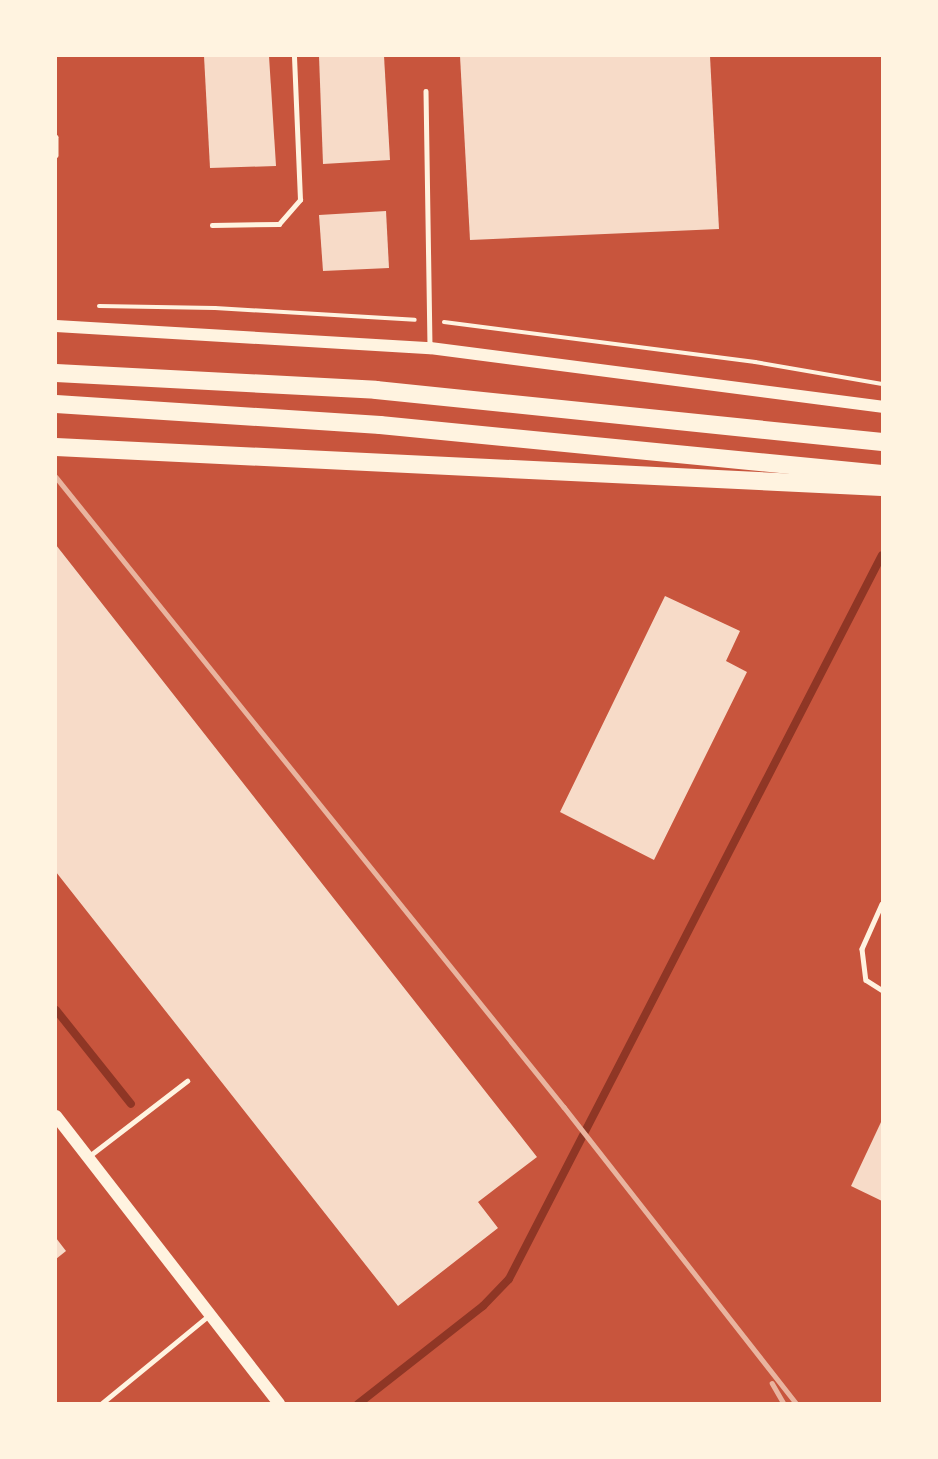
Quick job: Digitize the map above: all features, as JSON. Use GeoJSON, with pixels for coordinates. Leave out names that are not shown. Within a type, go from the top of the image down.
{"type":"FeatureCollection","features":[{"type":"Feature","properties":{"kind":"highway"},"geometry":{"type":"LineString","coordinates":[[56,373],[376,390],[882,442]]}},
{"type":"Feature","properties":{"kind":"highway"},"geometry":{"type":"LineString","coordinates":[[56,404],[380,425],[882,474]]}},
{"type":"Feature","properties":{"kind":"highway"},"geometry":{"type":"LineString","coordinates":[[56,447],[882,487]]}},
{"type":"Feature","properties":{"kind":"main road"},"geometry":{"type":"LineString","coordinates":[[56,326],[430,348],[882,407]]}},
{"type":"Feature","properties":{"kind":"main road"},"geometry":{"type":"LineString","coordinates":[[56,1116],[279,1404]]}},
{"type":"Feature","properties":{"kind":"lane"},"geometry":{"type":"LineString","coordinates":[[212,225],[279,224],[300,200],[294,56]]}},
{"type":"Feature","properties":{"kind":"lane"},"geometry":{"type":"LineString","coordinates":[[426,91],[430,348]]}},
{"type":"Feature","properties":{"kind":"lane"},"geometry":{"type":"LineString","coordinates":[[56,137],[56,155]]}},
{"type":"Feature","properties":{"kind":"lane"},"geometry":{"type":"LineString","coordinates":[[882,904],[862,950],[866,980],[882,990]]}},
{"type":"Feature","properties":{"kind":"lane"},"geometry":{"type":"LineString","coordinates":[[88,1157],[187,1081]]}},
{"type":"Feature","properties":{"kind":"lane"},"geometry":{"type":"LineString","coordinates":[[101,1404],[210,1314]]}},
{"type":"Feature","properties":{"kind":"building"},"geometry":{"type":"Polygon","coordinates":[[[204,56],[269,56],[276,166],[210,168],[204,56]]]}},
{"type":"Feature","properties":{"kind":"building"},"geometry":{"type":"Polygon","coordinates":[[[319,56],[384,56],[390,160],[323,164],[319,56]]]}},
{"type":"Feature","properties":{"kind":"building"},"geometry":{"type":"Polygon","coordinates":[[[460,56],[710,56],[719,229],[470,240],[460,56]]]}},
{"type":"Feature","properties":{"kind":"building"},"geometry":{"type":"Polygon","coordinates":[[[386,211],[389,268],[323,271],[319,215],[386,211]]]}},
{"type":"Feature","properties":{"kind":"building"},"geometry":{"type":"Polygon","coordinates":[[[56,545],[537,1157],[478,1202],[498,1228],[398,1306],[56,872],[56,545]]]}},
{"type":"Feature","properties":{"kind":"building"},"geometry":{"type":"Polygon","coordinates":[[[665,596],[740,631],[726,661],[747,672],[654,860],[560,812],[665,596]]]}},
{"type":"Feature","properties":{"kind":"building"},"geometry":{"type":"Polygon","coordinates":[[[882,1120],[882,1201],[851,1186],[882,1120]]]}},
{"type":"Feature","properties":{"kind":"building"},"geometry":{"type":"Polygon","coordinates":[[[56,1238],[66,1251],[56,1259],[56,1238]]]}},
{"type":"Feature","properties":{"kind":"waterway"},"geometry":{"type":"LineString","coordinates":[[358,1404],[483,1306],[509,1279],[882,555]]}},
{"type":"Feature","properties":{"kind":"waterway"},"geometry":{"type":"LineString","coordinates":[[56,1010],[131,1104]]}},
{"type":"Feature","properties":{"kind":"railway"},"geometry":{"type":"LineString","coordinates":[[56,477],[564,1107],[797,1404]]}},
{"type":"Feature","properties":{"kind":"railway"},"geometry":{"type":"LineString","coordinates":[[772,1383],[784,1404]]}}]}
